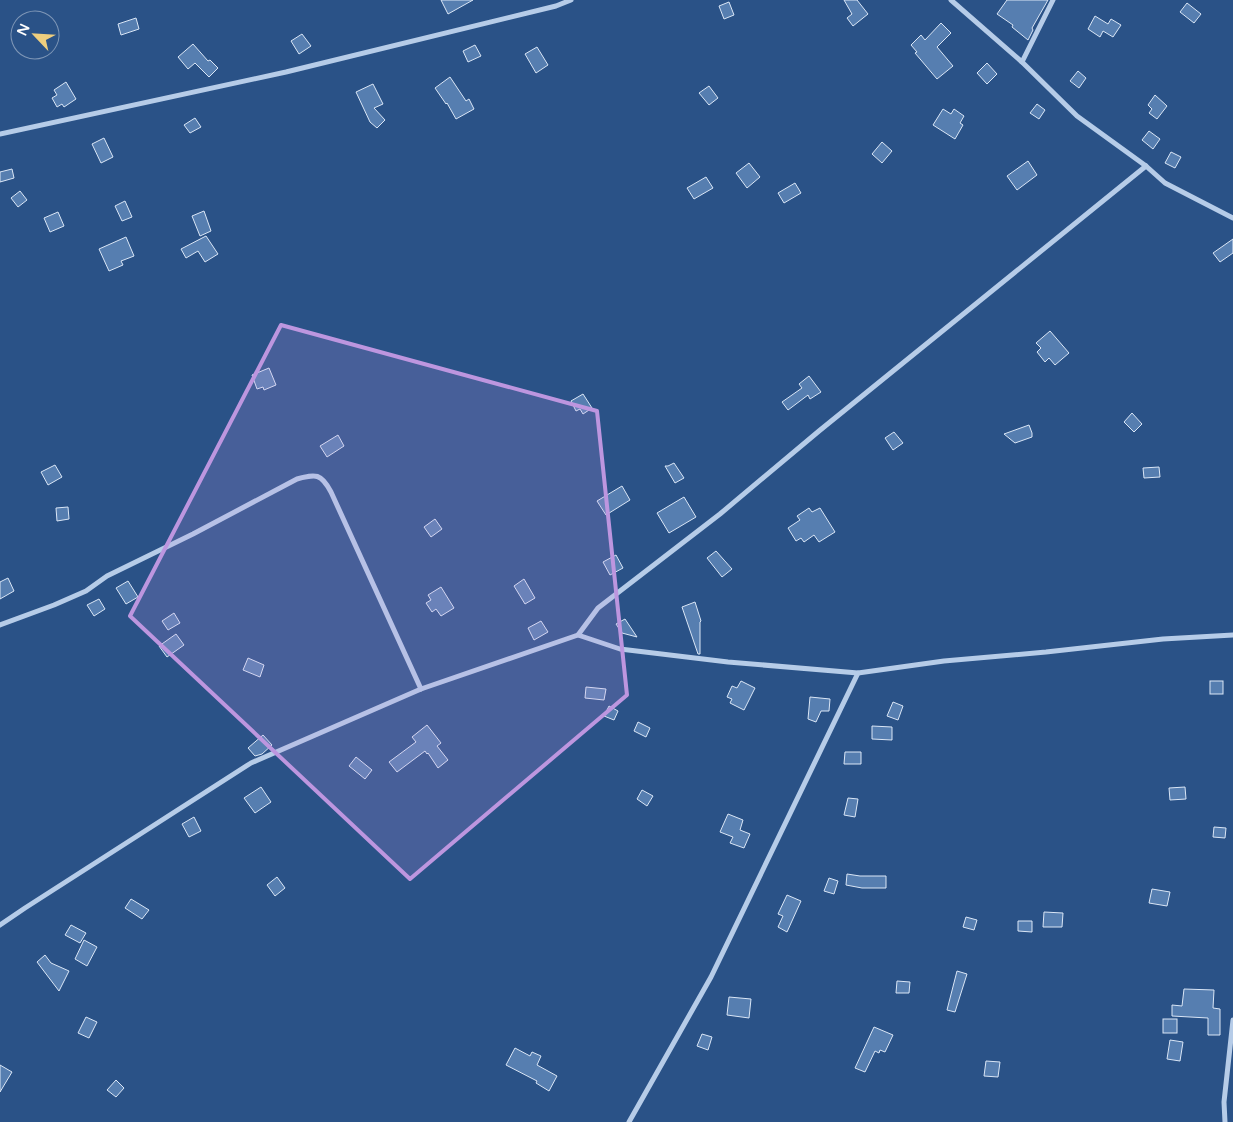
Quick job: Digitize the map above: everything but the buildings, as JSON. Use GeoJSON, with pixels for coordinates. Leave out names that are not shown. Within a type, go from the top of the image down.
{"type":"FeatureCollection","features":[{"type":"Feature","properties":{"kind":"street"},"geometry":{"type":"LineString","coordinates":[[0,134],[295,69],[556,6],[570,0]]}},
{"type":"Feature","properties":{"kind":"street"},"geometry":{"type":"LineString","coordinates":[[951,0],[1022,62],[1077,116],[1146,166],[1165,183],[1233,218]]}},
{"type":"Feature","properties":{"kind":"street"},"geometry":{"type":"LineString","coordinates":[[1022,62],[1052,0]]}},
{"type":"Feature","properties":{"kind":"street"},"geometry":{"type":"LineString","coordinates":[[0,925],[251,763],[421,689],[578,636],[598,608],[720,514],[819,431],[1146,166]]}},
{"type":"Feature","properties":{"kind":"street"},"geometry":{"type":"LineString","coordinates":[[0,625],[54,606],[86,591],[107,576],[297,479],[312,476],[326,481],[421,689]]}},
{"type":"Feature","properties":{"kind":"street"},"geometry":{"type":"LineString","coordinates":[[578,636],[620,649],[728,662],[858,673],[944,660],[1046,652],[1163,639],[1233,635]]}},
{"type":"Feature","properties":{"kind":"street"},"geometry":{"type":"LineString","coordinates":[[629,1122],[711,977],[858,673]]}},
{"type":"Feature","properties":{"kind":"street"},"geometry":{"type":"LineString","coordinates":[[1225,1122],[1224,1102],[1233,1020]]}},
{"type":"Feature","properties":{"kind":"highlighted area"},"geometry":{"type":"Polygon","coordinates":[[[281,325],[597,411],[627,695],[410,879],[130,616],[281,325]]]}}]}
